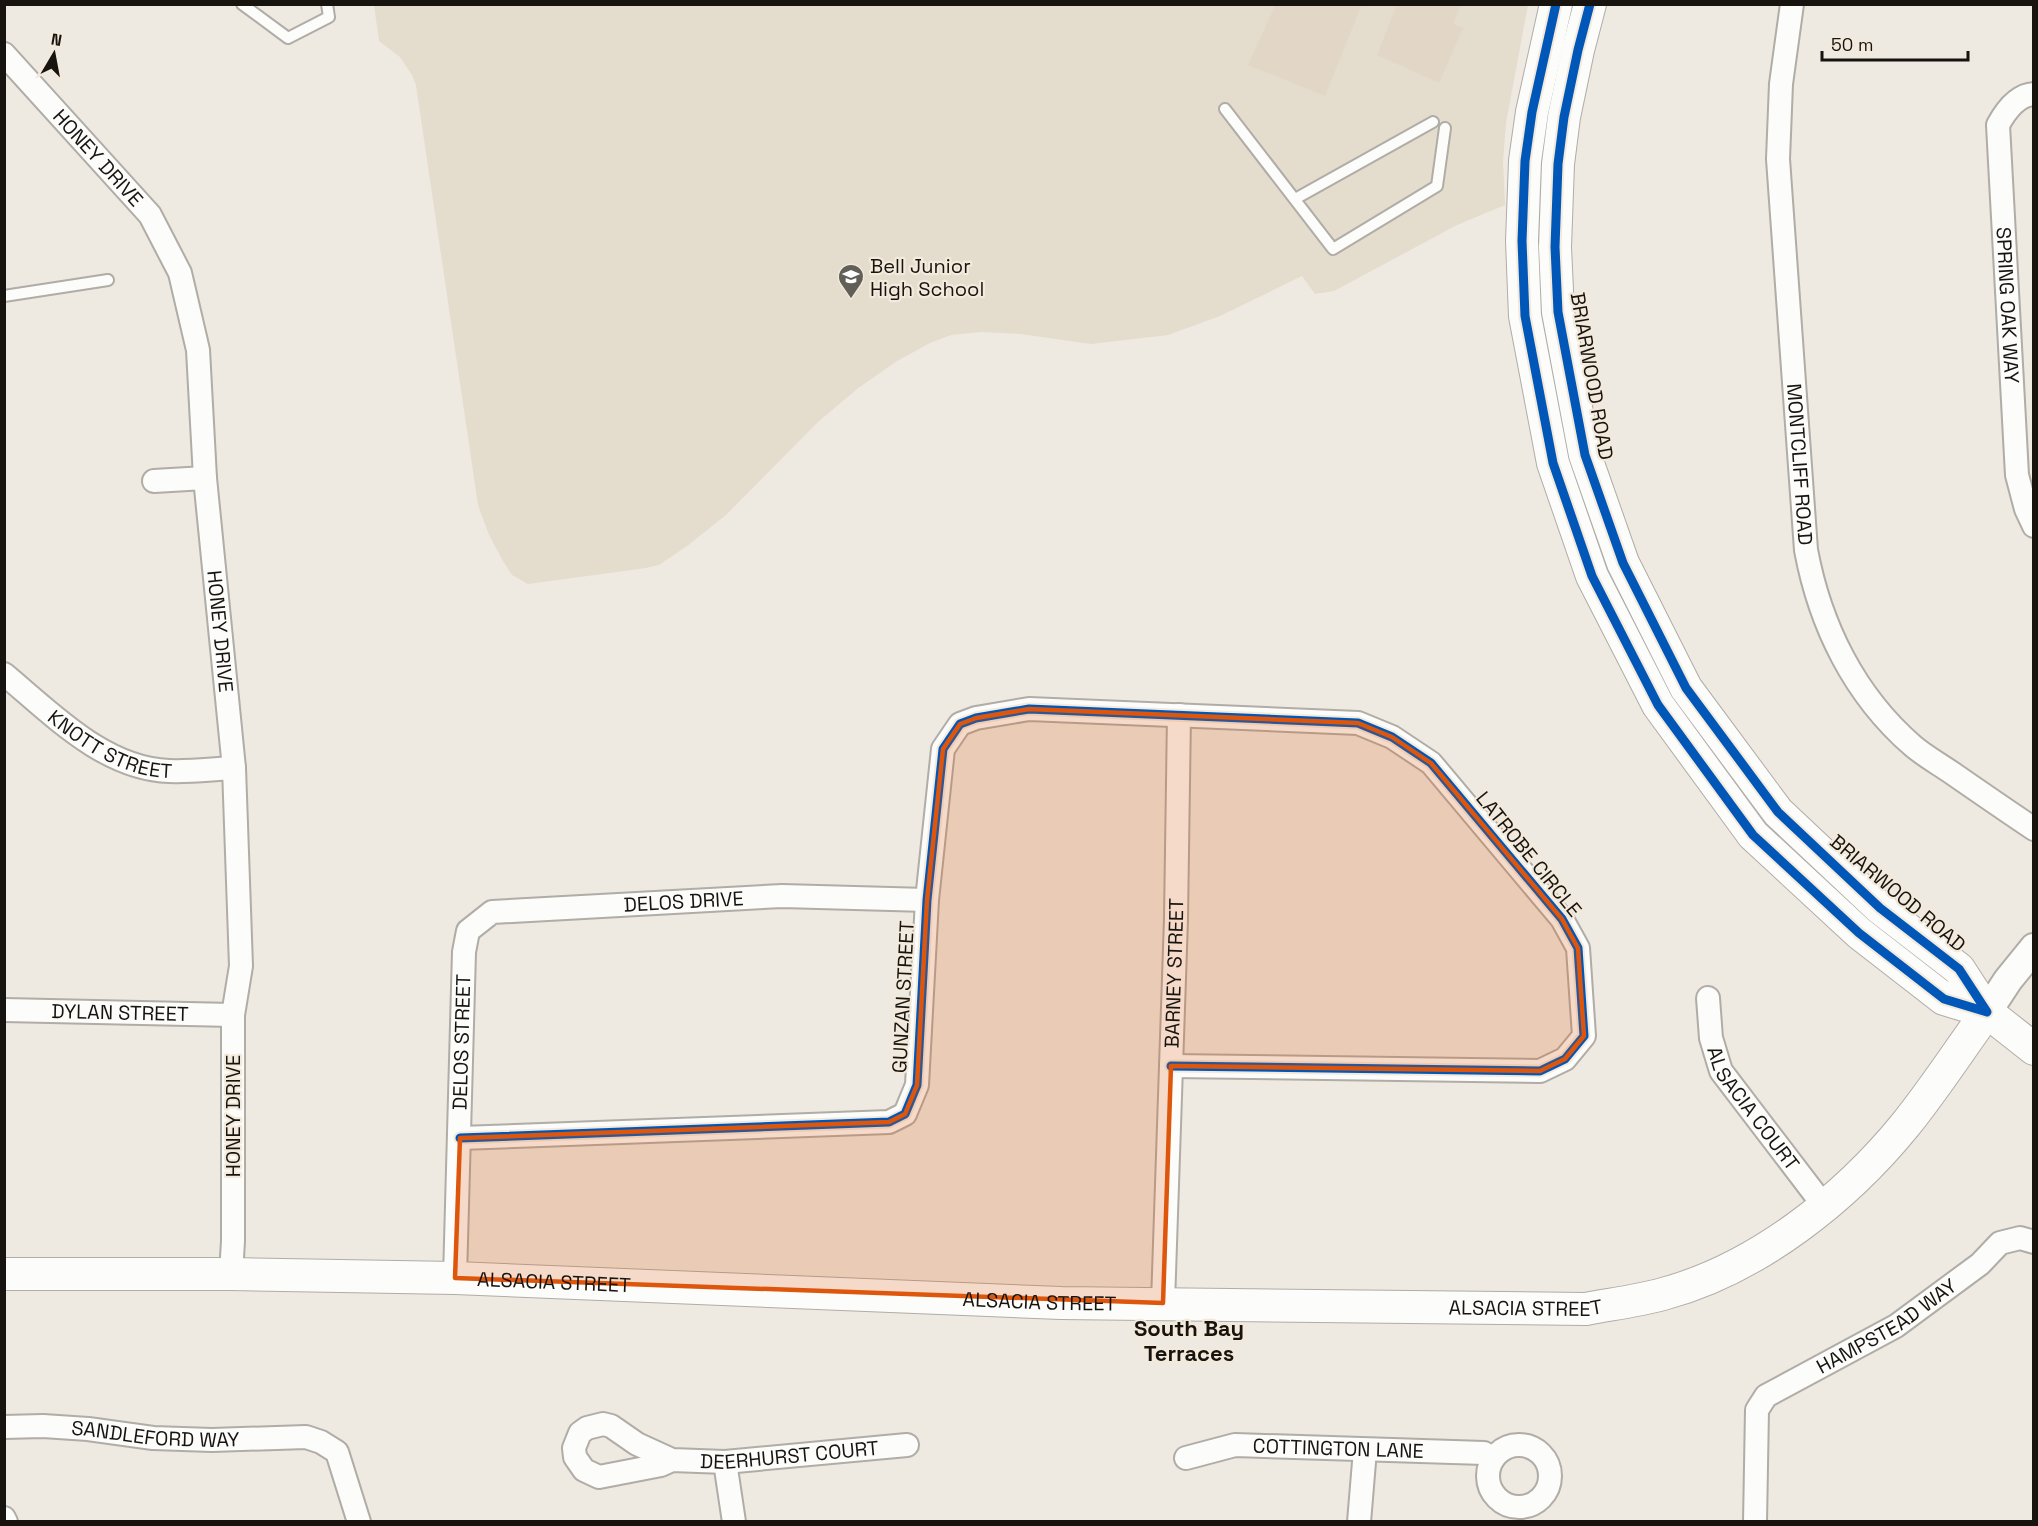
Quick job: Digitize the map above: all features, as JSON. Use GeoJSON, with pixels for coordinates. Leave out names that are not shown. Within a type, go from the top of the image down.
{"type":"FeatureCollection","features":[{"type":"Feature","properties":{"kind":"main road","name":"BRIARWOOD ROAD"},"geometry":{"type":"LineString","coordinates":[[1556,4],[1532,112],[1525,161],[1522,241],[1525,315],[1553,463],[1592,576],[1658,705],[1753,835],[1859,933],[1944,999],[1987,1012]]}},
{"type":"Feature","properties":{"kind":"main road","name":"BRIARWOOD ROAD"},"geometry":{"type":"LineString","coordinates":[[1590,4],[1566,106],[1557,164],[1558,312],[1585,455],[1623,563],[1686,688],[1778,812],[1880,908],[1959,969],[1987,1012],[2034,1049]]}},
{"type":"Feature","properties":{"kind":"main road"},"geometry":{"type":"LineString","coordinates":[[1525,161],[1539,169],[1537,227],[1556,250]]}},
{"type":"Feature","properties":{"kind":"main road","name":"ALSACIA STREET"},"geometry":{"type":"LineString","coordinates":[[4,1274],[231,1274],[455,1278],[1061,1303],[1586,1309],[1663,1294],[1717,1275],[1770,1246],[1848,1186],[1906,1124],[1987,1012]]}},
{"type":"Feature","properties":{"kind":"street","name":"MONTCLIFF ROAD"},"geometry":{"type":"LineString","coordinates":[[1792,4],[1781,84],[1778,159],[1806,550],[1816,594],[1828,629],[1849,669],[1892,726],[1915,747],[2034,829]]}},
{"type":"Feature","properties":{"kind":"street","name":"HONEY DRIVE"},"geometry":{"type":"LineString","coordinates":[[4,54],[150,215],[180,273],[198,350],[205,478],[234,768],[241,966],[234,1015],[231,1274]]}},
{"type":"Feature","properties":{"kind":"street","name":"SPRING OAK WAY"},"geometry":{"type":"LineString","coordinates":[[2031,94],[2007,108],[1998,125],[2017,475],[2026,509],[2034,526]]}},
{"type":"Feature","properties":{"kind":"street"},"geometry":{"type":"LineString","coordinates":[[154,481],[205,478]]}},
{"type":"Feature","properties":{"kind":"street","name":"KNOTT STREET"},"geometry":{"type":"LineString","coordinates":[[4,674],[81,739],[133,765],[168,771],[234,768]]}},
{"type":"Feature","properties":{"kind":"street","name":"LATROBE CIRCLE"},"geometry":{"type":"LineString","coordinates":[[1029,710],[1358,723],[1392,736],[1431,764],[1562,919],[1578,948],[1584,1036],[1565,1059],[1540,1071],[1171,1066]]}},
{"type":"Feature","properties":{"kind":"street","name":"GUNZAN STREET"},"geometry":{"type":"LineString","coordinates":[[460,1138],[889,1122],[905,1114],[917,1086],[927,900],[943,749],[960,724],[976,718],[1029,710]]}},
{"type":"Feature","properties":{"kind":"street","name":"BARNEY STREET"},"geometry":{"type":"LineString","coordinates":[[1163,1303],[1179,715]]}},
{"type":"Feature","properties":{"kind":"street","name":"DELOS DRIVE"},"geometry":{"type":"LineString","coordinates":[[464,952],[468,931],[492,912],[783,896],[927,900]]}},
{"type":"Feature","properties":{"kind":"street","name":"ALSACIA STREET"},"geometry":{"type":"LineString","coordinates":[[1987,1012],[2008,980],[2034,948]]}},
{"type":"Feature","properties":{"kind":"street","name":"DELOS STREET"},"geometry":{"type":"LineString","coordinates":[[455,1278],[464,952]]}},
{"type":"Feature","properties":{"kind":"street","name":"ALSACIA COURT"},"geometry":{"type":"LineString","coordinates":[[1708,998],[1711,1038],[1721,1071],[1824,1206]]}},
{"type":"Feature","properties":{"kind":"street","name":"DYLAN STREET"},"geometry":{"type":"LineString","coordinates":[[4,1010],[234,1015]]}},
{"type":"Feature","properties":{"kind":"street","name":"HAMPSTEAD WAY"},"geometry":{"type":"LineString","coordinates":[[1755,1521],[1757,1410],[1766,1396],[1896,1326],[1980,1264],[2000,1243],[2020,1238],[2034,1242]]}},
{"type":"Feature","properties":{"kind":"street","name":"SANDLEFORD WAY"},"geometry":{"type":"LineString","coordinates":[[4,1427],[43,1426],[88,1429],[153,1438],[212,1440],[306,1437],[321,1442],[337,1452],[359,1521]]}},
{"type":"Feature","properties":{"kind":"street","name":"DEERHURST COURT"},"geometry":{"type":"LineString","coordinates":[[672,1460],[725,1462],[907,1444]]}},
{"type":"Feature","properties":{"kind":"street","name":"COTTINGTON LANE"},"geometry":{"type":"LineString","coordinates":[[1186,1458],[1235,1445],[1484,1453],[1493,1459]]}},
{"type":"Feature","properties":{"kind":"street"},"geometry":{"type":"LineString","coordinates":[[1359,1521],[1365,1450]]}},
{"type":"Feature","properties":{"kind":"street"},"geometry":{"type":"LineString","coordinates":[[725,1462],[734,1521]]}},
{"type":"Feature","properties":{"kind":"lane"},"geometry":{"type":"LineString","coordinates":[[242,4],[288,38],[329,17],[327,4]]}},
{"type":"Feature","properties":{"kind":"lane"},"geometry":{"type":"LineString","coordinates":[[1225,109],[1333,249],[1437,186],[1445,128]]}},
{"type":"Feature","properties":{"kind":"lane"},"geometry":{"type":"LineString","coordinates":[[1295,199],[1433,122]]}},
{"type":"Feature","properties":{"kind":"lane"},"geometry":{"type":"LineString","coordinates":[[4,296],[108,280]]}},
{"type":"Feature","properties":{"kind":"highlighted area"},"geometry":{"type":"Polygon","coordinates":[[[1029,709],[1358,723],[1392,737],[1431,763],[1562,919],[1578,948],[1584,1036],[1565,1059],[1540,1071],[1171,1066],[1163,1303],[455,1278],[460,1138],[889,1122],[905,1114],[917,1085],[927,900],[943,749],[960,724],[976,718],[1029,709]]]}},
{"type":"Feature","properties":{"kind":"shaded area","name":"Bell Junior High School"},"geometry":{"type":"Polygon","coordinates":[[[374,5],[1528,5],[1506,123],[1503,161],[1505,205],[1457,225],[1334,291],[1315,294],[1302,276],[1220,316],[1168,335],[1091,344],[1021,334],[982,332],[951,335],[930,343],[897,361],[857,389],[818,422],[726,515],[659,565],[528,584],[512,575],[503,561],[489,535],[478,505],[416,85],[400,57],[379,41],[374,5]]]}},
{"type":"Feature","properties":{"kind":"building"},"geometry":{"type":"Polygon","coordinates":[[[1276,4],[1362,4],[1325,96],[1248,65],[1276,4]]]}},
{"type":"Feature","properties":{"kind":"building"},"geometry":{"type":"Polygon","coordinates":[[[1397,4],[1461,4],[1453,24],[1463,28],[1439,83],[1377,55],[1397,4]]]}},
{"type":"Feature","properties":{"kind":"cycle path"},"geometry":{"type":"LineString","coordinates":[[1556,4],[1532,112],[1525,161],[1522,241],[1525,316],[1553,463],[1592,576],[1658,705],[1753,835],[1859,933],[1944,999],[1987,1012]]}},
{"type":"Feature","properties":{"kind":"cycle path"},"geometry":{"type":"LineString","coordinates":[[1590,4],[1564,117],[1558,164],[1555,247],[1558,312],[1585,455],[1623,563],[1686,688],[1778,812],[1880,908],[1959,969],[1987,1012]]}},
{"type":"Feature","properties":{"kind":"cycle path"},"geometry":{"type":"LineString","coordinates":[[460,1138],[889,1122],[905,1114],[917,1085],[927,900],[943,749],[960,724],[976,718],[1029,709],[1358,723],[1392,737],[1431,763],[1562,919],[1578,948],[1584,1036],[1565,1059],[1540,1071],[1171,1066]]}},
{"type":"Feature","properties":{"kind":"place","name":"Bell Junior High School"},"geometry":{"type":"Point","coordinates":[851,300]}},
{"type":"Feature","properties":{"kind":"district","name":"South Bay Terraces"},"geometry":{"type":"Point","coordinates":[1189,1340]}}]}
